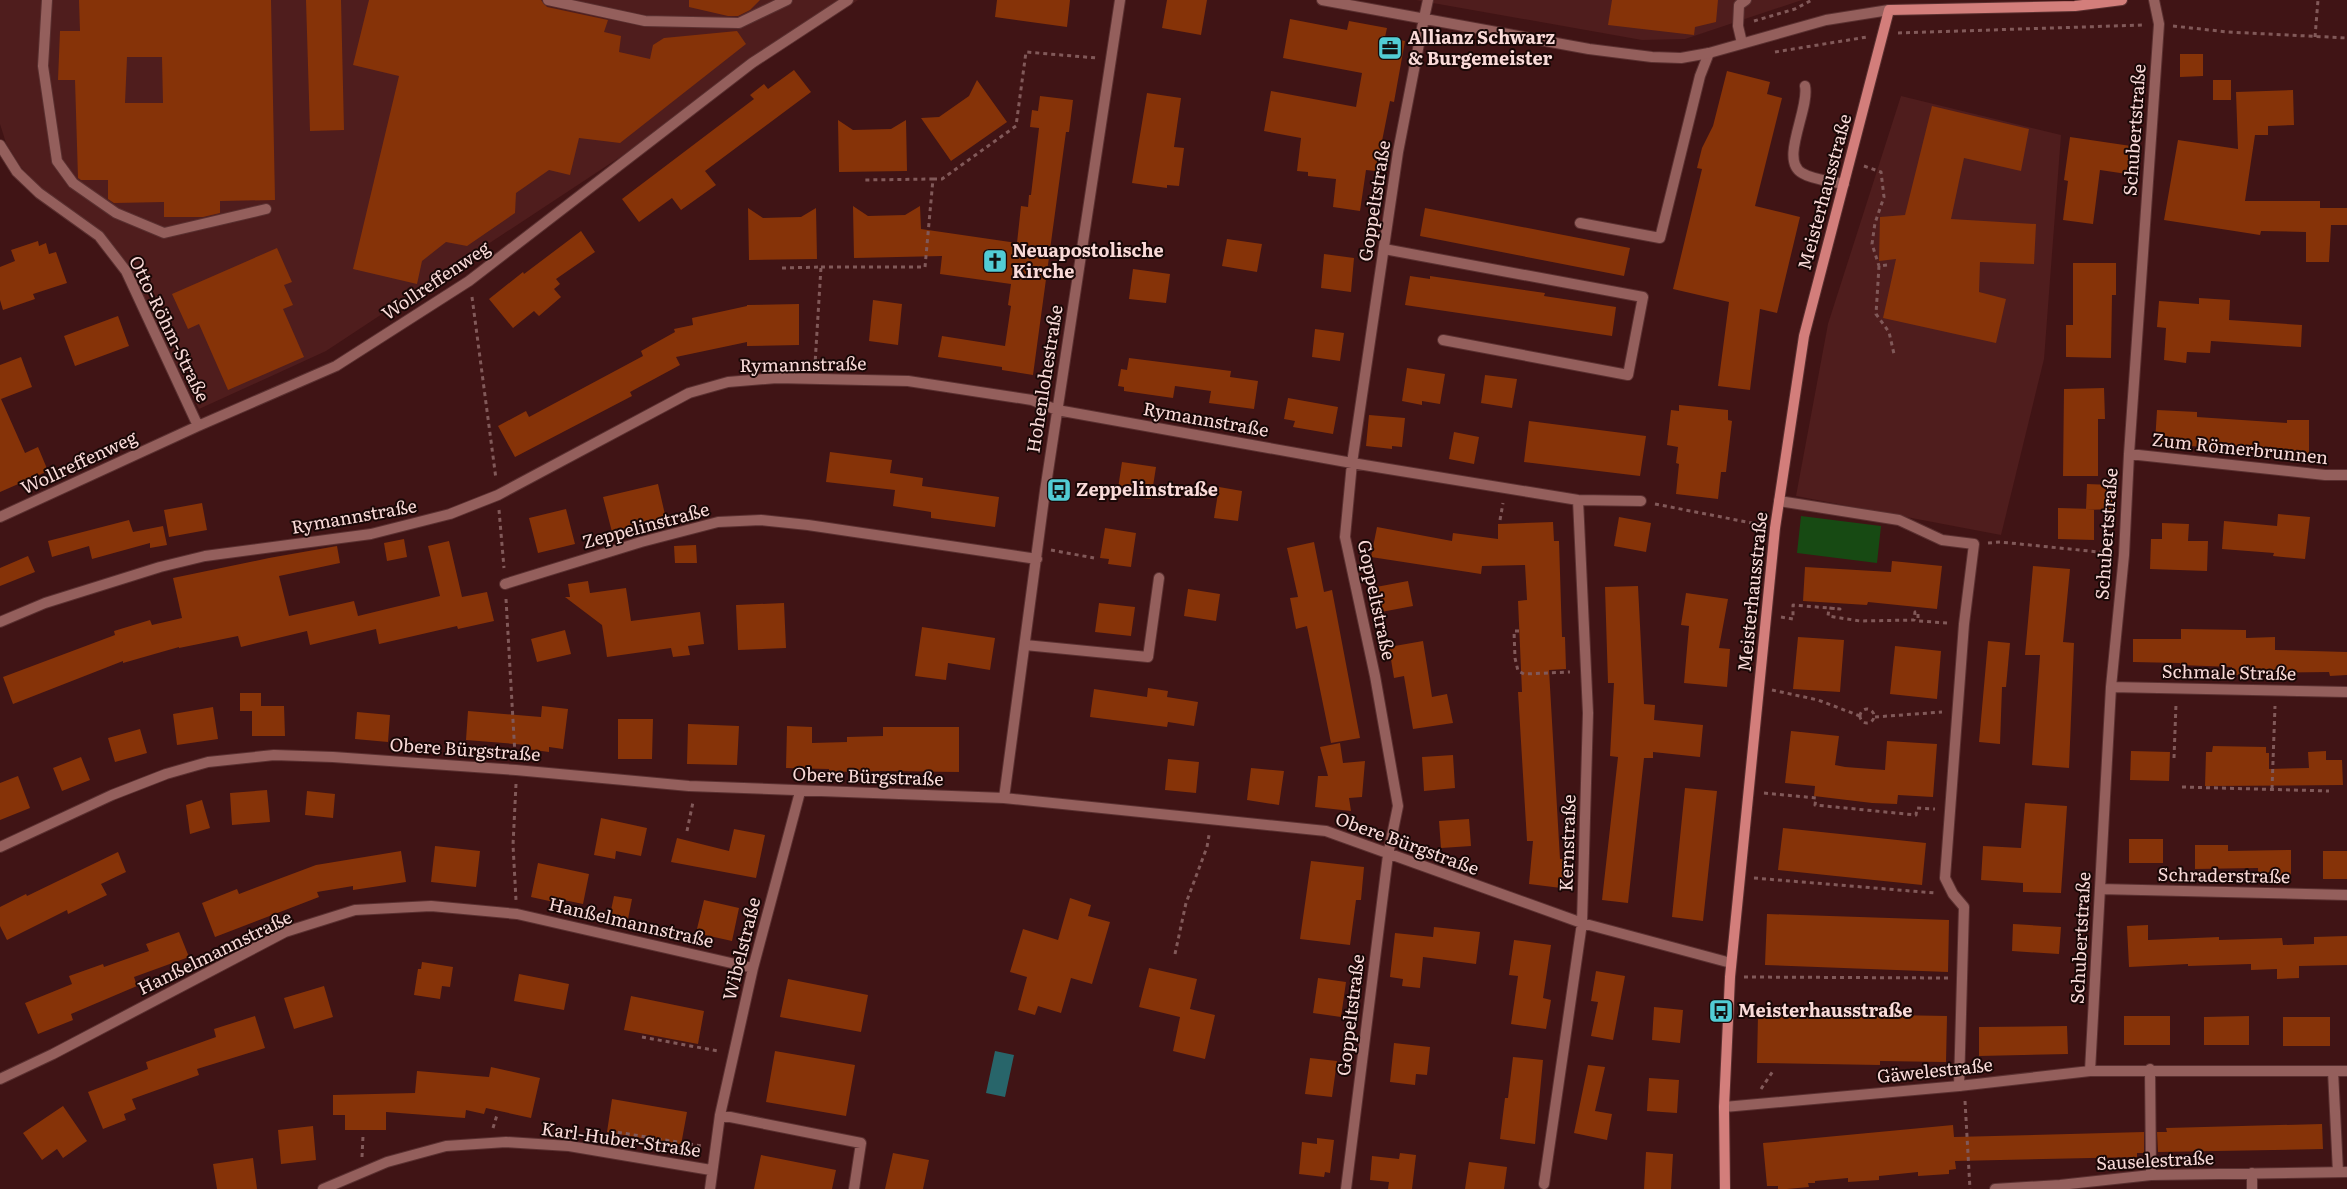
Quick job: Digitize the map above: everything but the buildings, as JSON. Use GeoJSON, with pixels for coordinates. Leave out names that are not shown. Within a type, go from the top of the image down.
{"type":"FeatureCollection","features":[{"type":"Feature","properties":{"kind":"street"},"geometry":{"type":"LineString","coordinates":[[47,0],[43,66],[57,161],[73,183],[116,213],[164,233],[266,209]]}},
{"type":"Feature","properties":{"kind":"street"},"geometry":{"type":"LineString","coordinates":[[548,0],[644,21],[739,23],[787,0]]}},
{"type":"Feature","properties":{"kind":"street","name":"Wollreffenweg"},"geometry":{"type":"LineString","coordinates":[[0,517],[198,426],[336,366],[469,281],[752,63],[848,0]]}},
{"type":"Feature","properties":{"kind":"street","name":"Hohenlohestraße"},"geometry":{"type":"LineString","coordinates":[[1004,798],[1057,410],[1120,0]]}},
{"type":"Feature","properties":{"kind":"street"},"geometry":{"type":"LineString","coordinates":[[1322,0],[1589,49],[1652,58],[1680,58],[1709,53],[1826,20],[1889,10],[2075,6],[2122,0]]}},
{"type":"Feature","properties":{"kind":"street","name":"Goppeltstraße"},"geometry":{"type":"LineString","coordinates":[[1346,1189],[1388,855],[1398,806],[1375,676],[1345,537],[1352,463],[1398,152],[1428,0]]}},
{"type":"Feature","properties":{"kind":"street"},"geometry":{"type":"LineString","coordinates":[[1742,43],[1738,26],[1739,5],[1746,0]]}},
{"type":"Feature","properties":{"kind":"street","name":"Schubertstraße"},"geometry":{"type":"LineString","coordinates":[[2090,1071],[2111,687],[2124,555],[2129,454],[2159,24],[2154,0]]}},
{"type":"Feature","properties":{"kind":"street","name":"Meisterhausstraße"},"geometry":{"type":"LineString","coordinates":[[1725,1189],[1724,1107],[1730,976],[1775,528],[1804,336],[1885,34],[1889,10]]}},
{"type":"Feature","properties":{"kind":"street"},"geometry":{"type":"LineString","coordinates":[[1580,222],[1660,238],[1700,76],[1709,53]]}},
{"type":"Feature","properties":{"kind":"street"},"geometry":{"type":"LineString","coordinates":[[1805,86],[1807,94],[1805,106],[1792,154],[1794,165],[1802,173],[1844,184]]}},
{"type":"Feature","properties":{"kind":"street","name":"Otto-Röhm-Straße"},"geometry":{"type":"LineString","coordinates":[[0,145],[17,172],[39,193],[99,236],[126,271],[198,426]]}},
{"type":"Feature","properties":{"kind":"street"},"geometry":{"type":"LineString","coordinates":[[1384,249],[1643,297],[1628,375],[1443,340]]}},
{"type":"Feature","properties":{"kind":"street","name":"Rymannstraße"},"geometry":{"type":"LineString","coordinates":[[0,622],[45,603],[160,567],[196,558],[371,534],[450,514],[498,495],[689,393],[728,382],[777,378],[908,381],[1032,400],[1057,410],[1352,463],[1578,500],[1641,501]]}},
{"type":"Feature","properties":{"kind":"street","name":"Zum Römerbrunnen"},"geometry":{"type":"LineString","coordinates":[[2129,454],[2324,475],[2347,475]]}},
{"type":"Feature","properties":{"kind":"street","name":"Kernstraße"},"geometry":{"type":"LineString","coordinates":[[1544,1184],[1582,924],[1588,713],[1578,500]]}},
{"type":"Feature","properties":{"kind":"street"},"geometry":{"type":"LineString","coordinates":[[1779,501],[1899,520],[1942,540],[1974,544],[1964,624],[1945,878],[1953,894],[1964,907],[1961,978],[1962,1085]]}},
{"type":"Feature","properties":{"kind":"street","name":"Zeppelinstraße"},"geometry":{"type":"LineString","coordinates":[[505,584],[641,542],[718,522],[761,520],[808,525],[1037,559]]}},
{"type":"Feature","properties":{"kind":"street"},"geometry":{"type":"LineString","coordinates":[[1025,645],[1148,657],[1159,578]]}},
{"type":"Feature","properties":{"kind":"street","name":"Schmale Straße"},"geometry":{"type":"LineString","coordinates":[[2111,687],[2347,692]]}},
{"type":"Feature","properties":{"kind":"street","name":"Obere Bürgstraße"},"geometry":{"type":"LineString","coordinates":[[0,847],[112,795],[166,774],[208,762],[274,755],[333,757],[516,770],[696,786],[800,792],[886,793],[1004,798],[1326,831],[1582,924],[1731,964]]}},
{"type":"Feature","properties":{"kind":"street","name":"Wibelstraße"},"geometry":{"type":"LineString","coordinates":[[710,1189],[711,1170],[720,1115],[753,968],[800,792]]}},
{"type":"Feature","properties":{"kind":"street","name":"Schraderstraße"},"geometry":{"type":"LineString","coordinates":[[2100,889],[2347,895]]}},
{"type":"Feature","properties":{"kind":"street","name":"Hanßelmannstraße"},"geometry":{"type":"LineString","coordinates":[[0,1079],[53,1054],[285,932],[355,910],[431,906],[517,914],[753,968]]}},
{"type":"Feature","properties":{"kind":"street"},"geometry":{"type":"LineString","coordinates":[[2150,1069],[2150,1175]]}},
{"type":"Feature","properties":{"kind":"street","name":"Gäwelestraße"},"geometry":{"type":"LineString","coordinates":[[1724,1107],[2090,1071],[2150,1069],[2347,1071]]}},
{"type":"Feature","properties":{"kind":"street"},"geometry":{"type":"LineString","coordinates":[[2333,1071],[2342,1172]]}},
{"type":"Feature","properties":{"kind":"street"},"geometry":{"type":"LineString","coordinates":[[720,1115],[861,1143],[854,1189]]}},
{"type":"Feature","properties":{"kind":"street","name":"Karl-Huber-Straße"},"geometry":{"type":"LineString","coordinates":[[323,1189],[387,1162],[446,1146],[506,1142],[568,1146],[711,1170]]}},
{"type":"Feature","properties":{"kind":"street","name":"Sauselestraße"},"geometry":{"type":"LineString","coordinates":[[1995,1189],[2060,1187],[2150,1175],[2342,1172]]}},
{"type":"Feature","properties":{"kind":"street"},"geometry":{"type":"LineString","coordinates":[[2252,1173],[2252,1189]]}},
{"type":"Feature","properties":{"kind":"path"},"geometry":{"type":"LineString","coordinates":[[1738,26],[1795,9],[1812,0]]}},
{"type":"Feature","properties":{"kind":"path"},"geometry":{"type":"LineString","coordinates":[[2315,38],[2318,0]]}},
{"type":"Feature","properties":{"kind":"path"},"geometry":{"type":"LineString","coordinates":[[1766,54],[1885,34],[2159,24],[2228,32],[2315,38],[2347,38]]}},
{"type":"Feature","properties":{"kind":"path"},"geometry":{"type":"LineString","coordinates":[[864,180],[942,179],[1016,126],[1026,52],[1111,60]]}},
{"type":"Feature","properties":{"kind":"path"},"geometry":{"type":"LineString","coordinates":[[1850,161],[1881,172],[1884,197],[1875,223],[1872,244],[1879,266],[1876,314],[1888,332],[1894,354]]}},
{"type":"Feature","properties":{"kind":"path"},"geometry":{"type":"LineString","coordinates":[[782,268],[821,266],[925,267],[932,179]]}},
{"type":"Feature","properties":{"kind":"path"},"geometry":{"type":"LineString","coordinates":[[1879,266],[1887,265]]}},
{"type":"Feature","properties":{"kind":"path"},"geometry":{"type":"LineString","coordinates":[[814,379],[821,266]]}},
{"type":"Feature","properties":{"kind":"path"},"geometry":{"type":"LineString","coordinates":[[1641,501],[1775,528]]}},
{"type":"Feature","properties":{"kind":"path"},"geometry":{"type":"LineString","coordinates":[[1974,544],[2000,542],[2124,555]]}},
{"type":"Feature","properties":{"kind":"path"},"geometry":{"type":"LineString","coordinates":[[1038,547],[1094,558]]}},
{"type":"Feature","properties":{"kind":"path"},"geometry":{"type":"LineString","coordinates":[[1766,616],[1794,619],[1793,605],[1840,609],[1829,608],[1828,616],[1860,622],[1914,620],[1915,612],[1918,612],[1918,620],[1964,624]]}},
{"type":"Feature","properties":{"kind":"path"},"geometry":{"type":"LineString","coordinates":[[1519,631],[1514,631],[1514,644],[1516,666],[1520,673],[1586,671]]}},
{"type":"Feature","properties":{"kind":"path"},"geometry":{"type":"LineString","coordinates":[[1759,686],[1818,700],[1860,716],[1866,723],[1872,721],[1875,717],[1958,711]]}},
{"type":"Feature","properties":{"kind":"path"},"geometry":{"type":"LineString","coordinates":[[2174,758],[2177,688]]}},
{"type":"Feature","properties":{"kind":"path"},"geometry":{"type":"LineString","coordinates":[[2272,789],[2276,690]]}},
{"type":"Feature","properties":{"kind":"path"},"geometry":{"type":"LineString","coordinates":[[1860,716],[1862,711],[1868,709],[1872,711],[1875,717]]}},
{"type":"Feature","properties":{"kind":"path"},"geometry":{"type":"LineString","coordinates":[[687,831],[696,786]]}},
{"type":"Feature","properties":{"kind":"path"},"geometry":{"type":"LineString","coordinates":[[2182,787],[2329,790]]}},
{"type":"Feature","properties":{"kind":"path"},"geometry":{"type":"LineString","coordinates":[[1748,791],[1816,798],[1815,805],[1916,815],[1917,808],[1950,810]]}},
{"type":"Feature","properties":{"kind":"path"},"geometry":{"type":"LineString","coordinates":[[1175,954],[1186,904],[1207,846],[1212,819]]}},
{"type":"Feature","properties":{"kind":"path"},"geometry":{"type":"LineString","coordinates":[[1740,877],[1953,894]]}},
{"type":"Feature","properties":{"kind":"path"},"geometry":{"type":"LineString","coordinates":[[1730,976],[1961,978]]}},
{"type":"Feature","properties":{"kind":"path"},"geometry":{"type":"LineString","coordinates":[[642,1037],[734,1053]]}},
{"type":"Feature","properties":{"kind":"path"},"geometry":{"type":"LineString","coordinates":[[1962,1085],[1970,1189]]}},
{"type":"Feature","properties":{"kind":"path"},"geometry":{"type":"LineString","coordinates":[[610,1131],[715,1148]]}},
{"type":"Feature","properties":{"kind":"shaded area"},"geometry":{"type":"Polygon","coordinates":[[[0,0],[858,0],[326,351],[199,409],[126,266],[40,188],[21,167],[6,143],[0,124],[0,0]]]}},
{"type":"Feature","properties":{"kind":"shaded area"},"geometry":{"type":"Polygon","coordinates":[[[1416,0],[1802,0],[1685,39],[1642,40],[1416,0]]]}},
{"type":"Feature","properties":{"kind":"shaded area"},"geometry":{"type":"Polygon","coordinates":[[[1901,96],[2061,135],[2044,359],[2001,535],[1796,496],[1828,324],[1901,96]]]}},
{"type":"Feature","properties":{"kind":"green space"},"geometry":{"type":"Polygon","coordinates":[[[1801,516],[1881,526],[1877,563],[1797,553],[1801,516]]]}},
{"type":"Feature","properties":{"kind":"water"},"geometry":{"type":"Polygon","coordinates":[[[995,1051],[1014,1055],[1005,1097],[986,1093],[995,1051]]]}},
{"type":"Feature","properties":{"kind":"place","name":"Allianz Schwarz & Burgemeister"},"geometry":{"type":"Point","coordinates":[1390,48]}},
{"type":"Feature","properties":{"kind":"place","name":"Neuapostolische Kirche"},"geometry":{"type":"Point","coordinates":[995,261]}},
{"type":"Feature","properties":{"kind":"place","name":"Zeppelinstraße"},"geometry":{"type":"Point","coordinates":[1059,490]}},
{"type":"Feature","properties":{"kind":"place","name":"Meisterhausstraße"},"geometry":{"type":"Point","coordinates":[1721,1011]}}]}
